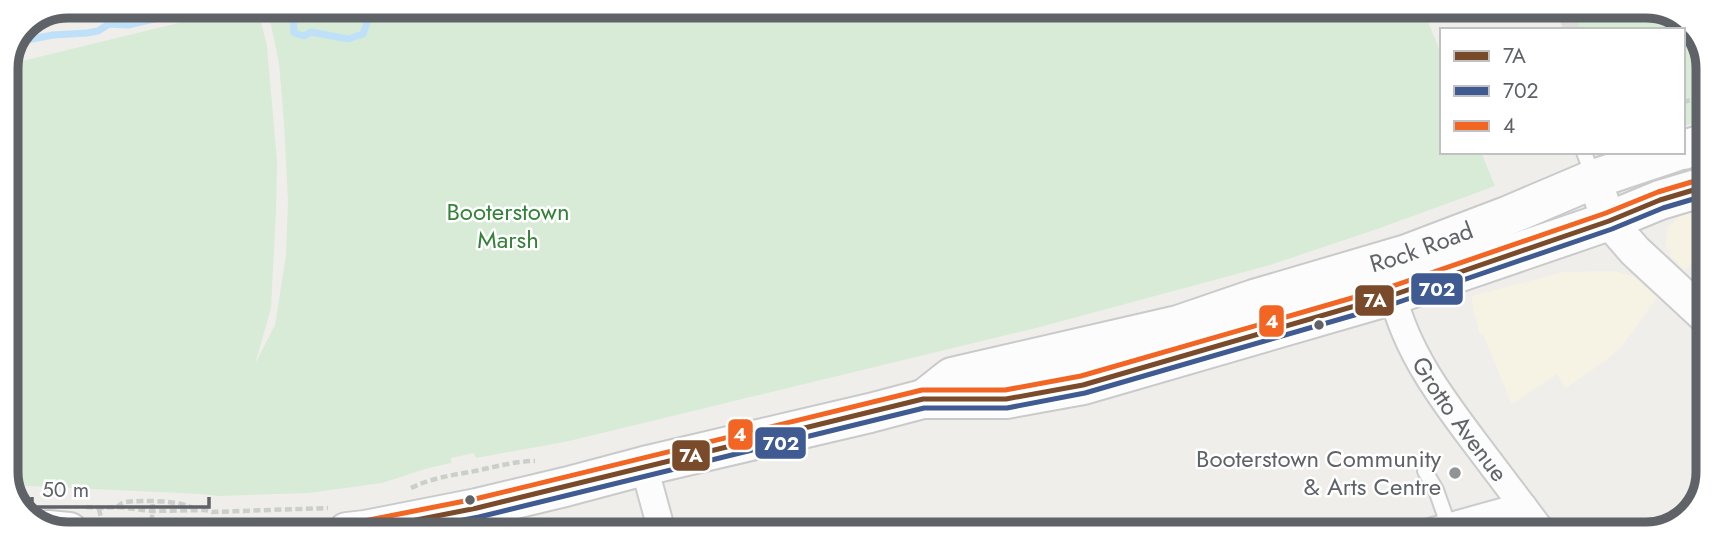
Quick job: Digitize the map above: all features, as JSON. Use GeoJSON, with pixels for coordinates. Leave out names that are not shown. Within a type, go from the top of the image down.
{"type":"FeatureCollection","features":[{"type":"Feature","properties":{"kind":"main road","name":"Rock Road"},"geometry":{"type":"LineString","coordinates":[[923,399],[952,377],[1178,325],[1254,299],[1407,254],[1507,216],[1589,166],[1663,154]]}},
{"type":"Feature","properties":{"kind":"main road","name":"Rock Road"},"geometry":{"type":"LineString","coordinates":[[376,522],[477,508],[923,399],[1006,399],[1083,384],[1393,295],[1695,189]]}},
{"type":"Feature","properties":{"kind":"main road"},"geometry":{"type":"LineString","coordinates":[[46,516],[77,519]]}},
{"type":"Feature","properties":{"kind":"street"},"geometry":{"type":"LineString","coordinates":[[1589,166],[1609,220],[1635,251],[1696,307]]}},
{"type":"Feature","properties":{"kind":"street","name":"Grotto Avenue"},"geometry":{"type":"LineString","coordinates":[[1393,295],[1398,314],[1428,377],[1535,522]]}},
{"type":"Feature","properties":{"kind":"street"},"geometry":{"type":"LineString","coordinates":[[644,466],[659,522]]}},
{"type":"Feature","properties":{"kind":"street"},"geometry":{"type":"LineString","coordinates":[[1466,522],[1523,506]]}},
{"type":"Feature","properties":{"kind":"lane"},"geometry":{"type":"LineString","coordinates":[[1425,471],[1436,490],[1438,522]]}},
{"type":"Feature","properties":{"kind":"path"},"geometry":{"type":"LineString","coordinates":[[405,491],[431,480],[478,470]]}},
{"type":"Feature","properties":{"kind":"path"},"geometry":{"type":"LineString","coordinates":[[117,507],[124,502],[130,502],[325,522]]}},
{"type":"Feature","properties":{"kind":"path"},"geometry":{"type":"LineString","coordinates":[[77,519],[99,508],[180,503],[187,504],[194,510]]}},
{"type":"Feature","properties":{"kind":"path"},"geometry":{"type":"LineString","coordinates":[[152,522],[153,506]]}},
{"type":"Feature","properties":{"kind":"path"},"geometry":{"type":"LineString","coordinates":[[99,508],[102,522]]}},
{"type":"Feature","properties":{"kind":"shaded area"},"geometry":{"type":"Polygon","coordinates":[[[1576,17],[1580,28],[1562,28],[1559,18],[1576,17]]]}},
{"type":"Feature","properties":{"kind":"shaded area"},"geometry":{"type":"Polygon","coordinates":[[[1695,211],[1695,260],[1684,270],[1666,247],[1667,228],[1681,215],[1695,211]]]}},
{"type":"Feature","properties":{"kind":"shaded area"},"geometry":{"type":"Polygon","coordinates":[[[1614,271],[1633,276],[1657,297],[1631,334],[1606,360],[1566,388],[1557,374],[1512,404],[1483,334],[1480,334],[1472,296],[1564,272],[1614,271]]]}},
{"type":"Feature","properties":{"kind":"green space","name":"Booterstown Marsh"},"geometry":{"type":"Polygon","coordinates":[[[203,17],[260,17],[267,46],[277,161],[271,308],[255,364],[275,325],[286,255],[288,201],[284,123],[279,63],[269,17],[1426,17],[1440,51],[1440,154],[1482,154],[1495,186],[1270,265],[1036,328],[569,441],[476,458],[474,453],[451,458],[451,463],[382,483],[308,493],[219,496],[20,486],[18,62],[203,17]]]}},
{"type":"Feature","properties":{"kind":"green space"},"geometry":{"type":"Polygon","coordinates":[[[1576,17],[1645,17],[1664,21],[1676,28],[1579,28],[1576,17]]]}},
{"type":"Feature","properties":{"kind":"green space"},"geometry":{"type":"Polygon","coordinates":[[[1685,37],[1694,55],[1695,123],[1685,126],[1685,37]]]}},
{"type":"Feature","properties":{"kind":"waterway"},"geometry":{"type":"LineString","coordinates":[[26,40],[87,33],[98,31],[109,24],[128,25],[162,17]]}},
{"type":"Feature","properties":{"kind":"waterway"},"geometry":{"type":"LineString","coordinates":[[292,17],[294,33],[304,36],[311,32],[348,39],[363,34],[367,23],[364,17]]}},
{"type":"Feature","properties":{"kind":"transit line","name":"4"},"geometry":{"type":"LineString","coordinates":[[355,522],[475,499],[922,390],[1005,390],[1081,376],[1390,287],[1695,181]]}},
{"type":"Feature","properties":{"kind":"transit line","name":"7A"},"geometry":{"type":"LineString","coordinates":[[406,522],[477,508],[923,399],[1006,399],[1083,385],[1393,295],[1695,189]]}},
{"type":"Feature","properties":{"kind":"transit line","name":"702"},"geometry":{"type":"LineString","coordinates":[[453,522],[924,408],[1007,408],[1085,393],[1396,303],[1695,198]]}},
{"type":"Feature","properties":{"kind":"place","name":"Booterstown Community & Arts Centre"},"geometry":{"type":"Point","coordinates":[1455,473]}}]}
